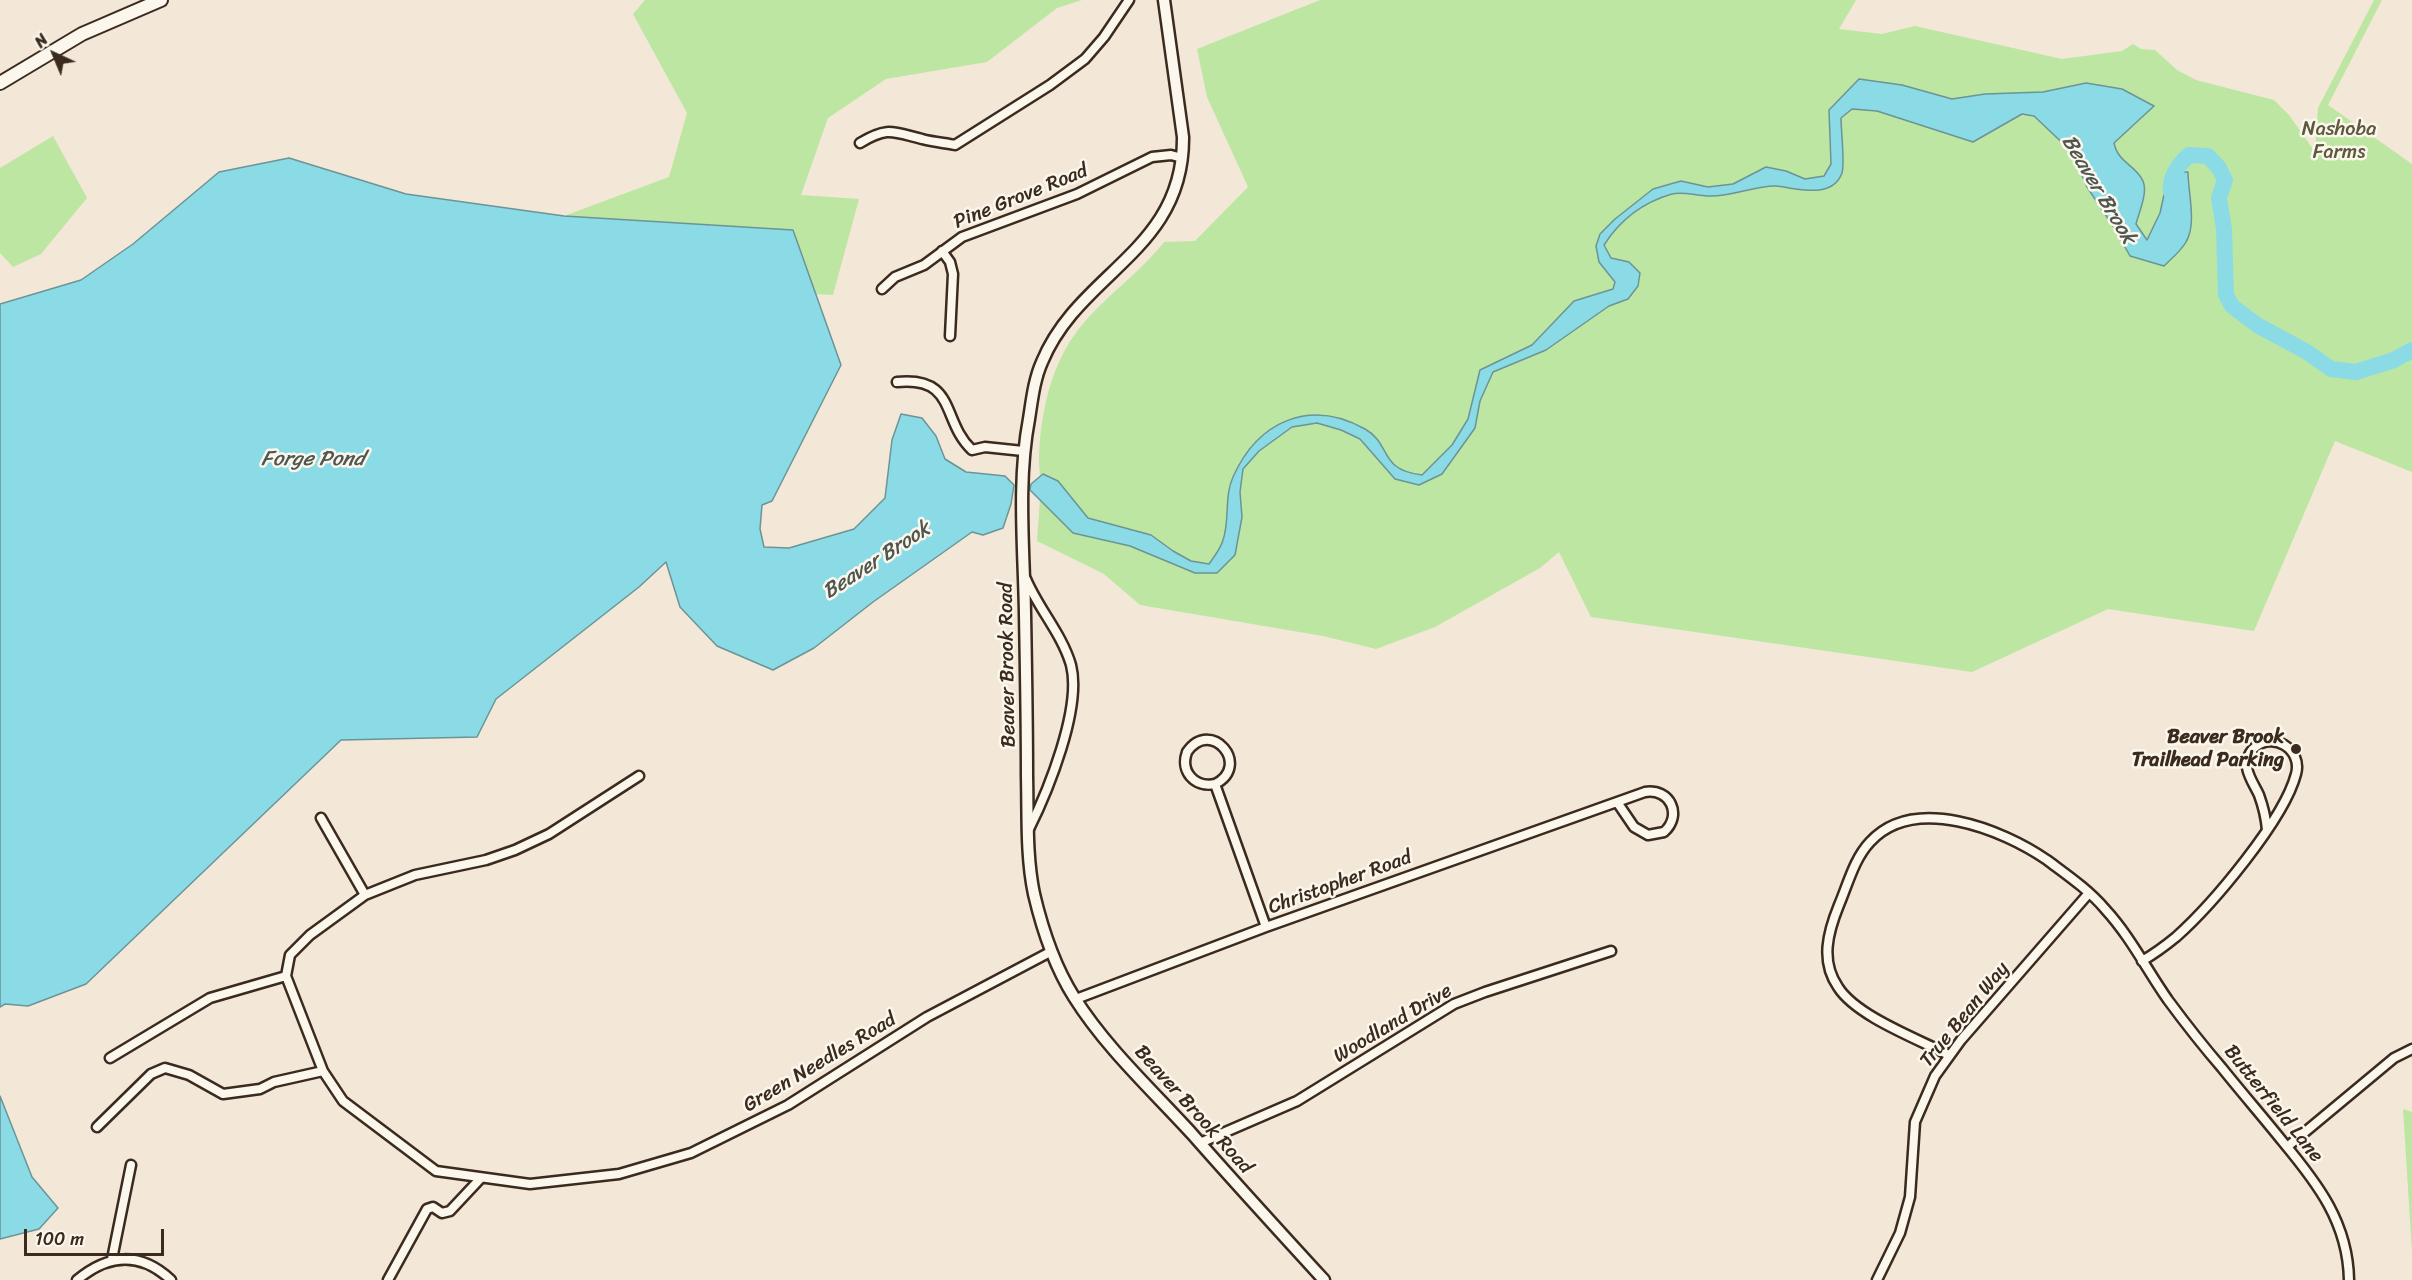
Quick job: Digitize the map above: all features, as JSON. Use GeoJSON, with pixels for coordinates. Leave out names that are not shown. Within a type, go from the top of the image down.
{"type":"FeatureCollection","features":[{"type":"Feature","properties":{"kind":"main road"},"geometry":{"type":"LineString","coordinates":[[0,83],[82,34],[161,0]]}},
{"type":"Feature","properties":{"kind":"street"},"geometry":{"type":"LineString","coordinates":[[860,143],[876,133],[898,131],[923,140],[956,145],[1050,85],[1084,59],[1104,37],[1129,0]]}},
{"type":"Feature","properties":{"kind":"street","name":"Beaver Brook Road"},"geometry":{"type":"LineString","coordinates":[[1164,0],[1183,137],[1176,191],[1163,216],[1145,241],[1072,314],[1045,354],[1032,396],[1023,455],[1029,829],[1033,889],[1052,951],[1076,999],[1117,1052],[1324,1280]]}},
{"type":"Feature","properties":{"kind":"street","name":"Pine Grove Road"},"geometry":{"type":"LineString","coordinates":[[882,289],[895,278],[924,265],[962,237],[1077,194],[1152,158],[1171,155],[1182,158]]}},
{"type":"Feature","properties":{"kind":"street"},"geometry":{"type":"LineString","coordinates":[[942,251],[950,262],[953,274],[950,336]]}},
{"type":"Feature","properties":{"kind":"street"},"geometry":{"type":"LineString","coordinates":[[897,382],[919,382],[940,394],[948,403],[963,442],[972,450],[985,447],[1023,455]]}},
{"type":"Feature","properties":{"kind":"street"},"geometry":{"type":"LineString","coordinates":[[1024,577],[1070,663],[1073,677],[1072,702],[1059,757],[1041,806],[1029,829]]}},
{"type":"Feature","properties":{"kind":"street"},"geometry":{"type":"LineString","coordinates":[[1200,741],[1217,742],[1229,755],[1228,772],[1215,784],[1202,784],[1195,781],[1185,768],[1187,752],[1200,741]]}},
{"type":"Feature","properties":{"kind":"street"},"geometry":{"type":"LineString","coordinates":[[2142,961],[2168,944],[2196,917],[2267,830],[2289,792],[2297,771],[2297,760],[2292,750],[2273,741],[2262,743],[2254,749],[2247,763],[2248,774],[2262,806],[2267,830]]}},
{"type":"Feature","properties":{"kind":"street"},"geometry":{"type":"LineString","coordinates":[[110,1059],[210,998],[286,976],[290,955],[303,942],[365,895],[415,875],[486,860],[549,834],[639,776]]}},
{"type":"Feature","properties":{"kind":"street"},"geometry":{"type":"LineString","coordinates":[[1215,784],[1266,927]]}},
{"type":"Feature","properties":{"kind":"street","name":"Christopher Road"},"geometry":{"type":"LineString","coordinates":[[1076,999],[1266,927],[1645,792],[1657,792],[1671,802],[1673,818],[1664,832],[1648,835],[1634,826],[1617,802]]}},
{"type":"Feature","properties":{"kind":"street"},"geometry":{"type":"LineString","coordinates":[[321,818],[365,895]]}},
{"type":"Feature","properties":{"kind":"street","name":"Butterfield Lane"},"geometry":{"type":"LineString","coordinates":[[1949,1055],[1863,1011],[1845,997],[1832,978],[1827,957],[1829,934],[1857,860],[1869,842],[1886,828],[1906,820],[1936,819],[1994,832],[2027,848],[2089,893],[2113,917],[2176,1010],[2319,1186],[2335,1215],[2348,1253],[2349,1280]]}},
{"type":"Feature","properties":{"kind":"street","name":"True Bean Way"},"geometry":{"type":"LineString","coordinates":[[1877,1280],[1900,1233],[1910,1197],[1914,1122],[1931,1083],[1949,1055],[2089,893]]}},
{"type":"Feature","properties":{"kind":"street","name":"Green Needles Road"},"geometry":{"type":"LineString","coordinates":[[286,976],[323,1071],[343,1101],[436,1171],[480,1179],[530,1184],[593,1178],[641,1169],[662,1160],[691,1153],[788,1105],[927,1017],[1052,951]]}},
{"type":"Feature","properties":{"kind":"street","name":"Woodland Drive"},"geometry":{"type":"LineString","coordinates":[[1200,1143],[1297,1101],[1454,1004],[1611,951]]}},
{"type":"Feature","properties":{"kind":"street"},"geometry":{"type":"LineString","coordinates":[[2287,1147],[2394,1058],[2412,1049]]}},
{"type":"Feature","properties":{"kind":"street"},"geometry":{"type":"LineString","coordinates":[[97,1126],[151,1074],[165,1068],[189,1075],[223,1094],[260,1089],[274,1082],[323,1071]]}},
{"type":"Feature","properties":{"kind":"street"},"geometry":{"type":"LineString","coordinates":[[112,1259],[131,1165]]}},
{"type":"Feature","properties":{"kind":"street"},"geometry":{"type":"LineString","coordinates":[[388,1280],[427,1209],[433,1207],[442,1214],[450,1211],[480,1179]]}},
{"type":"Feature","properties":{"kind":"street"},"geometry":{"type":"LineString","coordinates":[[76,1280],[112,1259],[148,1264],[158,1268],[171,1280]]}},
{"type":"Feature","properties":{"kind":"green space"},"geometry":{"type":"Polygon","coordinates":[[[645,0],[1082,0],[1057,8],[987,62],[886,79],[828,118],[801,195],[859,199],[833,295],[815,294],[792,230],[564,216],[669,177],[687,113],[633,14],[645,0]]]}},
{"type":"Feature","properties":{"kind":"green space","name":"Nashoba Farms"},"geometry":{"type":"Polygon","coordinates":[[[1320,0],[1856,0],[1839,29],[1882,34],[1915,26],[2062,59],[2122,51],[2133,44],[2141,49],[2155,50],[2177,70],[2196,80],[2274,100],[2289,115],[2315,152],[2318,108],[2374,0],[2382,0],[2328,105],[2412,164],[2412,472],[2335,441],[2254,631],[2108,609],[1972,672],[1591,617],[1559,552],[1540,568],[1435,627],[1376,649],[1323,636],[1140,605],[1104,574],[1037,541],[1040,442],[1045,408],[1054,374],[1069,344],[1088,318],[1144,265],[1164,242],[1195,241],[1248,187],[1207,97],[1197,49],[1320,0]]]}},
{"type":"Feature","properties":{"kind":"green space"},"geometry":{"type":"Polygon","coordinates":[[[53,136],[87,198],[41,254],[13,267],[0,253],[0,168],[53,136]]]}},
{"type":"Feature","properties":{"kind":"green space"},"geometry":{"type":"Polygon","coordinates":[[[2403,1109],[2412,1112],[2412,1252],[2403,1109]]]}},
{"type":"Feature","properties":{"kind":"water"},"geometry":{"type":"Polygon","coordinates":[[[1859,79],[1902,85],[1952,99],[1985,94],[2043,92],[2086,83],[2122,89],[2154,106],[2114,143],[2119,155],[2143,181],[2144,197],[2136,224],[2147,240],[2160,213],[2169,172],[2188,172],[2191,226],[2186,242],[2164,266],[2130,256],[2087,187],[2072,152],[2034,116],[2022,114],[1973,142],[1877,111],[1852,109],[1841,118],[1843,169],[1837,181],[1830,187],[1822,190],[1803,190],[1769,186],[1717,196],[1676,193],[1642,207],[1625,220],[1604,245],[1611,258],[1629,262],[1640,273],[1638,286],[1628,299],[1609,306],[1546,350],[1493,372],[1480,401],[1475,428],[1442,474],[1419,485],[1395,479],[1360,439],[1341,430],[1317,423],[1292,427],[1259,451],[1243,469],[1240,492],[1242,517],[1235,555],[1217,573],[1195,573],[1130,546],[1073,533],[1030,490],[1031,484],[1043,474],[1058,481],[1088,518],[1151,535],[1191,561],[1209,564],[1222,543],[1225,533],[1230,484],[1233,477],[1256,442],[1271,429],[1288,420],[1306,416],[1325,416],[1345,420],[1373,435],[1398,468],[1422,475],[1452,445],[1468,419],[1480,370],[1532,345],[1574,301],[1613,289],[1615,282],[1599,262],[1596,246],[1600,234],[1615,219],[1653,189],[1681,181],[1708,187],[1733,184],[1766,167],[1786,171],[1805,179],[1824,176],[1831,164],[1829,110],[1859,79]]]}},
{"type":"Feature","properties":{"kind":"water","name":"Forge Pond"},"geometry":{"type":"Polygon","coordinates":[[[289,158],[406,194],[564,216],[793,230],[841,365],[772,501],[762,505],[760,529],[764,547],[789,548],[854,529],[885,498],[892,440],[901,414],[922,418],[936,436],[945,459],[966,472],[1005,476],[1014,485],[1011,504],[1003,528],[983,535],[972,532],[873,602],[814,648],[773,670],[717,646],[680,607],[666,562],[639,587],[496,699],[477,737],[341,740],[86,984],[28,1006],[5,1004],[0,1007],[0,304],[81,280],[133,244],[219,172],[289,158]]]}},
{"type":"Feature","properties":{"kind":"water"},"geometry":{"type":"Polygon","coordinates":[[[0,1096],[32,1177],[58,1208],[39,1229],[0,1239],[0,1096]]]}},
{"type":"Feature","properties":{"kind":"waterway","name":"Beaver Brook"},"geometry":{"type":"LineString","coordinates":[[2171,192],[2171,181],[2175,172],[2189,155],[2208,156],[2219,168],[2225,180],[2219,198],[2224,229],[2226,295],[2232,306],[2257,325],[2307,352],[2331,369],[2356,372],[2394,360],[2412,350]]}},
{"type":"Feature","properties":{"kind":"place","name":"Beaver Brook Trailhead Parking"},"geometry":{"type":"Point","coordinates":[2296,749]}}]}
